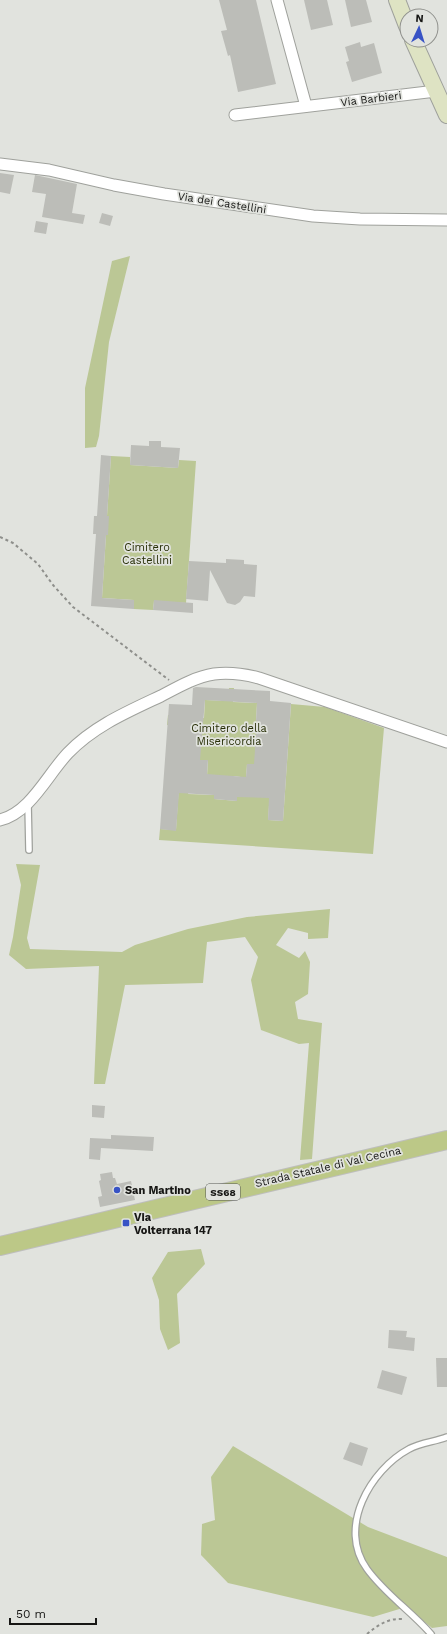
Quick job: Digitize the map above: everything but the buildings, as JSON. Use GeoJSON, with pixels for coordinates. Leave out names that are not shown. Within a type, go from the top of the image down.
{"type":"FeatureCollection","features":[{"type":"Feature","properties":{"kind":"main road"},"geometry":{"type":"LineString","coordinates":[[417,48],[447,115]]}},
{"type":"Feature","properties":{"kind":"main road","name":"Strada Statale di Val Cecina"},"geometry":{"type":"LineString","coordinates":[[0,1246],[447,1140]]}},
{"type":"Feature","properties":{"kind":"street"},"geometry":{"type":"LineString","coordinates":[[277,0],[306,106]]}},
{"type":"Feature","properties":{"kind":"street","name":"Via Barbieri"},"geometry":{"type":"LineString","coordinates":[[235,115],[436,91]]}},
{"type":"Feature","properties":{"kind":"street","name":"Via dei Castellini"},"geometry":{"type":"LineString","coordinates":[[0,164],[50,170],[114,185],[164,194],[313,216],[360,219],[447,220]]}},
{"type":"Feature","properties":{"kind":"street"},"geometry":{"type":"LineString","coordinates":[[0,820],[8,818],[28,803],[54,770],[85,737],[117,716],[193,680],[212,674],[228,672],[259,678],[447,742]]}},
{"type":"Feature","properties":{"kind":"lane"},"geometry":{"type":"LineString","coordinates":[[28,803],[30,850]]}},
{"type":"Feature","properties":{"kind":"lane"},"geometry":{"type":"LineString","coordinates":[[431,1634],[397,1602],[366,1568],[357,1549],[354,1532],[361,1505],[370,1487],[389,1463],[419,1444],[447,1437]]}},
{"type":"Feature","properties":{"kind":"path"},"geometry":{"type":"LineString","coordinates":[[0,537],[13,543],[38,564],[53,585],[73,607],[178,687]]}},
{"type":"Feature","properties":{"kind":"path"},"geometry":{"type":"LineString","coordinates":[[367,1634],[383,1622],[395,1619],[407,1619],[422,1624]]}},
{"type":"Feature","properties":{"kind":"green space"},"geometry":{"type":"Polygon","coordinates":[[[130,256],[109,342],[99,436],[96,447],[85,448],[85,388],[112,261],[130,256]]]}},
{"type":"Feature","properties":{"kind":"green space","name":"Cimitero Castellini"},"geometry":{"type":"Polygon","coordinates":[[[111,456],[130,457],[130,465],[178,468],[179,460],[196,461],[186,603],[154,601],[153,610],[134,609],[134,600],[102,598],[106,535],[108,535],[107,516],[111,456]]]}},
{"type":"Feature","properties":{"kind":"green space","name":"Cimitero della Misericordia"},"geometry":{"type":"Polygon","coordinates":[[[229,688],[234,688],[233,702],[257,703],[256,721],[268,721],[276,703],[268,820],[283,821],[291,704],[325,707],[384,728],[373,854],[159,840],[160,829],[176,830],[183,726],[167,725],[168,715],[204,718],[205,700],[228,701],[229,688]],[[200,760],[188,794],[214,795],[214,799],[237,801],[237,797],[254,764],[247,764],[246,778],[235,776],[207,776],[208,761],[200,760]]]}},
{"type":"Feature","properties":{"kind":"green space"},"geometry":{"type":"Polygon","coordinates":[[[16,864],[40,865],[27,938],[30,949],[122,952],[135,945],[188,929],[247,917],[330,909],[328,938],[308,939],[308,933],[288,928],[276,945],[299,958],[305,951],[310,962],[308,994],[295,1002],[298,1019],[322,1023],[312,1159],[300,1160],[309,1043],[299,1044],[261,1030],[251,980],[258,957],[245,937],[207,942],[203,983],[125,985],[105,1084],[94,1084],[99,966],[26,969],[9,955],[21,885],[16,864]]]}},
{"type":"Feature","properties":{"kind":"green space"},"geometry":{"type":"Polygon","coordinates":[[[201,1249],[205,1264],[177,1294],[180,1343],[168,1350],[160,1329],[159,1300],[152,1278],[168,1252],[201,1249]]]}},
{"type":"Feature","properties":{"kind":"green space"},"geometry":{"type":"Polygon","coordinates":[[[233,1446],[368,1527],[447,1557],[447,1626],[432,1628],[406,1607],[373,1617],[228,1583],[201,1555],[202,1524],[215,1520],[211,1477],[233,1446]]]}},
{"type":"Feature","properties":{"kind":"place","name":"San Martino"},"geometry":{"type":"Point","coordinates":[117,1190]}},
{"type":"Feature","properties":{"kind":"place","name":"Via Volterrana 147"},"geometry":{"type":"Point","coordinates":[126,1223]}}]}
